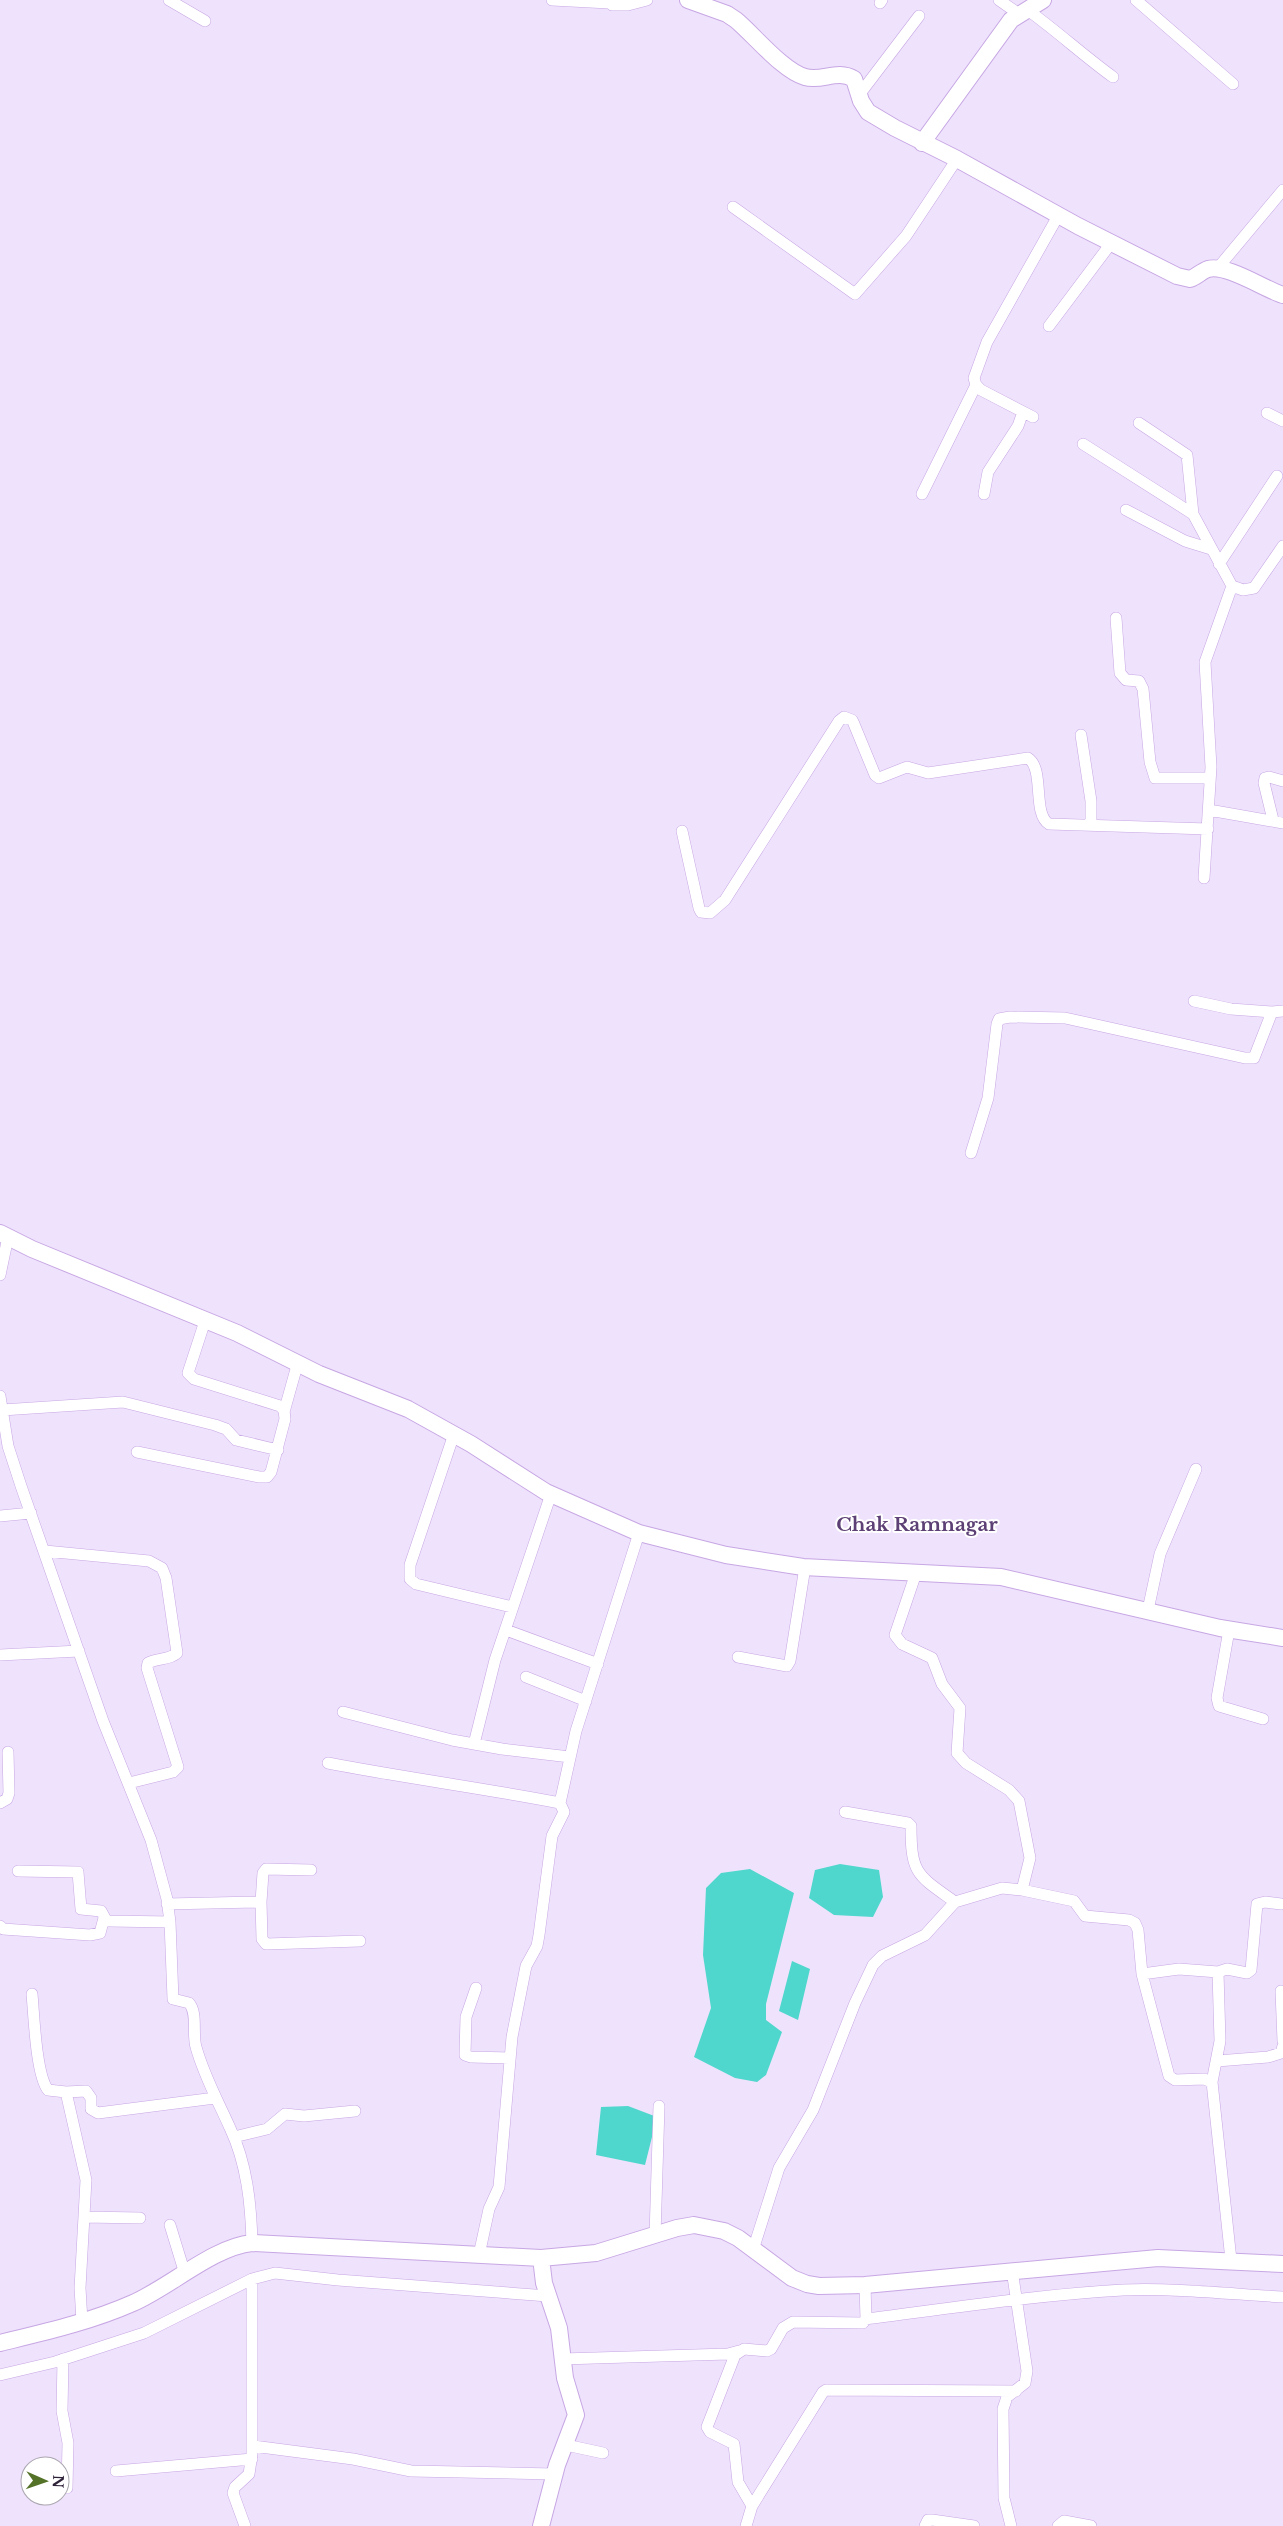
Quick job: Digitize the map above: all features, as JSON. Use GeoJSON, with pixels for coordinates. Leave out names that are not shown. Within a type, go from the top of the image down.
{"type":"FeatureCollection","features":[{"type":"Feature","properties":{"kind":"street"},"geometry":{"type":"LineString","coordinates":[[169,0],[205,21]]}},
{"type":"Feature","properties":{"kind":"street"},"geometry":{"type":"LineString","coordinates":[[552,0],[608,1],[619,6],[647,0]]}},
{"type":"Feature","properties":{"kind":"street"},"geometry":{"type":"LineString","coordinates":[[688,0],[727,14],[736,20],[788,68],[800,75],[818,78],[845,74],[854,79],[859,95],[868,112],[922,143],[957,159],[1058,216],[1177,276],[1190,279],[1207,269],[1216,269],[1282,292]]}},
{"type":"Feature","properties":{"kind":"street"},"geometry":{"type":"LineString","coordinates":[[999,0],[1054,29],[1080,54],[1113,77]]}},
{"type":"Feature","properties":{"kind":"street"},"geometry":{"type":"LineString","coordinates":[[922,143],[1001,32],[1024,12],[1043,0]]}},
{"type":"Feature","properties":{"kind":"street"},"geometry":{"type":"LineString","coordinates":[[1136,0],[1233,84]]}},
{"type":"Feature","properties":{"kind":"street"},"geometry":{"type":"LineString","coordinates":[[859,95],[919,16]]}},
{"type":"Feature","properties":{"kind":"street"},"geometry":{"type":"LineString","coordinates":[[733,207],[855,294],[906,236],[957,159]]}},
{"type":"Feature","properties":{"kind":"street"},"geometry":{"type":"LineString","coordinates":[[1216,269],[1283,190]]}},
{"type":"Feature","properties":{"kind":"street"},"geometry":{"type":"LineString","coordinates":[[922,494],[976,386],[974,378],[976,369],[988,342],[1058,216]]}},
{"type":"Feature","properties":{"kind":"street"},"geometry":{"type":"LineString","coordinates":[[1049,326],[1112,242]]}},
{"type":"Feature","properties":{"kind":"street"},"geometry":{"type":"LineString","coordinates":[[976,386],[1028,415],[1018,426],[988,472],[984,494]]}},
{"type":"Feature","properties":{"kind":"street"},"geometry":{"type":"LineString","coordinates":[[1267,413],[1283,422]]}},
{"type":"Feature","properties":{"kind":"street"},"geometry":{"type":"LineString","coordinates":[[1139,422],[1187,455],[1193,514],[1232,586],[1243,590],[1254,588],[1283,546]]}},
{"type":"Feature","properties":{"kind":"street"},"geometry":{"type":"LineString","coordinates":[[1083,444],[1193,514]]}},
{"type":"Feature","properties":{"kind":"street"},"geometry":{"type":"LineString","coordinates":[[1219,564],[1277,476]]}},
{"type":"Feature","properties":{"kind":"street"},"geometry":{"type":"LineString","coordinates":[[1126,510],[1186,541],[1211,549]]}},
{"type":"Feature","properties":{"kind":"street"},"geometry":{"type":"LineString","coordinates":[[1204,878],[1210,778],[1205,662],[1232,586]]}},
{"type":"Feature","properties":{"kind":"street"},"geometry":{"type":"LineString","coordinates":[[1116,618],[1120,673],[1126,680],[1138,681],[1143,689],[1153,774],[1158,779],[1210,778]]}},
{"type":"Feature","properties":{"kind":"street"},"geometry":{"type":"LineString","coordinates":[[682,830],[699,908],[701,912],[710,913],[725,900],[844,716],[852,720],[875,775],[879,778],[907,767],[928,772],[1028,758],[1034,766],[1045,822],[1056,825],[1208,829]]}},
{"type":"Feature","properties":{"kind":"street"},"geometry":{"type":"LineString","coordinates":[[1081,736],[1091,801],[1091,826]]}},
{"type":"Feature","properties":{"kind":"street"},"geometry":{"type":"LineString","coordinates":[[1209,810],[1278,822],[1264,783],[1265,778],[1269,777],[1283,782]]}},
{"type":"Feature","properties":{"kind":"street"},"geometry":{"type":"LineString","coordinates":[[971,1153],[988,1098],[997,1024],[1000,1019],[1010,1017],[1065,1018],[1245,1058],[1254,1058],[1278,1011],[1231,1009],[1194,1001]]}},
{"type":"Feature","properties":{"kind":"street"},"geometry":{"type":"LineString","coordinates":[[0,1275],[4,1235],[204,1321],[237,1333],[319,1374],[408,1409],[454,1434],[550,1494],[639,1533],[726,1556],[805,1567],[1001,1577],[1229,1630],[1283,1638]]}},
{"type":"Feature","properties":{"kind":"street"},"geometry":{"type":"LineString","coordinates":[[204,1321],[188,1369],[189,1376],[276,1403],[284,1412]]}},
{"type":"Feature","properties":{"kind":"street"},"geometry":{"type":"LineString","coordinates":[[138,1452],[259,1477],[267,1477],[271,1472],[278,1450],[285,1419],[284,1412],[298,1362]]}},
{"type":"Feature","properties":{"kind":"street"},"geometry":{"type":"LineString","coordinates":[[0,1396],[8,1446],[103,1721],[151,1840],[168,1904],[172,1999],[189,2003],[193,2010],[195,2046],[215,2098],[234,2137],[251,2201],[252,2243]]}},
{"type":"Feature","properties":{"kind":"street"},"geometry":{"type":"LineString","coordinates":[[2,1410],[122,1402],[215,1424],[226,1429],[236,1440],[278,1450]]}},
{"type":"Feature","properties":{"kind":"street"},"geometry":{"type":"LineString","coordinates":[[454,1434],[410,1565],[410,1579],[416,1584],[512,1607]]}},
{"type":"Feature","properties":{"kind":"street"},"geometry":{"type":"LineString","coordinates":[[1148,1610],[1160,1554],[1196,1469]]}},
{"type":"Feature","properties":{"kind":"street"},"geometry":{"type":"LineString","coordinates":[[474,1744],[487,1687],[550,1494]]}},
{"type":"Feature","properties":{"kind":"street"},"geometry":{"type":"LineString","coordinates":[[0,1516],[31,1513]]}},
{"type":"Feature","properties":{"kind":"street"},"geometry":{"type":"LineString","coordinates":[[479,2255],[489,2209],[499,2187],[505,2140],[510,2058],[526,1966],[537,1946],[552,1836],[564,1812],[560,1804],[570,1757],[639,1533]]}},
{"type":"Feature","properties":{"kind":"street"},"geometry":{"type":"LineString","coordinates":[[45,1551],[148,1561],[162,1568],[166,1578],[177,1653],[173,1657],[152,1661],[148,1663],[147,1668],[178,1767],[173,1772],[129,1783]]}},
{"type":"Feature","properties":{"kind":"street"},"geometry":{"type":"LineString","coordinates":[[738,1657],[787,1666],[790,1661],[805,1567]]}},
{"type":"Feature","properties":{"kind":"street"},"geometry":{"type":"LineString","coordinates":[[916,1573],[895,1635],[902,1644],[932,1658],[942,1684],[958,1704],[960,1713],[956,1748],[960,1758],[1010,1790],[1019,1801],[1030,1858],[1022,1890]]}},
{"type":"Feature","properties":{"kind":"street"},"geometry":{"type":"LineString","coordinates":[[506,1630],[598,1664]]}},
{"type":"Feature","properties":{"kind":"street"},"geometry":{"type":"LineString","coordinates":[[1229,1630],[1217,1698],[1219,1706],[1262,1718]]}},
{"type":"Feature","properties":{"kind":"street"},"geometry":{"type":"LineString","coordinates":[[0,1655],[79,1651]]}},
{"type":"Feature","properties":{"kind":"street"},"geometry":{"type":"LineString","coordinates":[[526,1677],[586,1702]]}},
{"type":"Feature","properties":{"kind":"street"},"geometry":{"type":"LineString","coordinates":[[343,1712],[474,1744],[570,1757]]}},
{"type":"Feature","properties":{"kind":"street"},"geometry":{"type":"LineString","coordinates":[[0,1803],[7,1799],[9,1793],[8,1752]]}},
{"type":"Feature","properties":{"kind":"street"},"geometry":{"type":"LineString","coordinates":[[328,1763],[388,1775],[474,1786],[560,1804]]}},
{"type":"Feature","properties":{"kind":"street"},"geometry":{"type":"LineString","coordinates":[[846,1812],[908,1823],[911,1826],[912,1859],[916,1870],[921,1878],[955,1902]]}},
{"type":"Feature","properties":{"kind":"street"},"geometry":{"type":"LineString","coordinates":[[310,1870],[266,1869],[263,1873],[261,1902],[264,1943],[360,1941]]}},
{"type":"Feature","properties":{"kind":"street"},"geometry":{"type":"LineString","coordinates":[[0,1926],[3,1929],[90,1935],[100,1933],[104,1918],[101,1911],[81,1909],[78,1872],[18,1871]]}},
{"type":"Feature","properties":{"kind":"street"},"geometry":{"type":"LineString","coordinates":[[753,2250],[778,2168],[813,2110],[855,2003],[873,1965],[882,1956],[925,1935],[955,1902],[991,1890],[1022,1890],[1076,1902],[1079,1910],[1085,1916],[1132,1921],[1138,1930],[1142,1974],[1169,2076],[1175,2080],[1204,2078],[1212,2082]]}},
{"type":"Feature","properties":{"kind":"street"},"geometry":{"type":"LineString","coordinates":[[168,1904],[261,1902]]}},
{"type":"Feature","properties":{"kind":"street"},"geometry":{"type":"LineString","coordinates":[[1142,1974],[1179,1969],[1218,1972],[1226,1969],[1247,1973],[1251,1970],[1257,1904],[1265,1902],[1281,1904]]}},
{"type":"Feature","properties":{"kind":"street"},"geometry":{"type":"LineString","coordinates":[[104,1918],[112,1922],[170,1922]]}},
{"type":"Feature","properties":{"kind":"street"},"geometry":{"type":"LineString","coordinates":[[1218,1972],[1220,2041],[1212,2082],[1231,2260]]}},
{"type":"Feature","properties":{"kind":"street"},"geometry":{"type":"LineString","coordinates":[[476,1988],[466,2017],[465,2055],[471,2057],[510,2058]]}},
{"type":"Feature","properties":{"kind":"street"},"geometry":{"type":"LineString","coordinates":[[1281,1991],[1283,2041]]}},
{"type":"Feature","properties":{"kind":"street"},"geometry":{"type":"LineString","coordinates":[[32,1994],[38,2052],[44,2083],[48,2090],[88,2092],[91,2098],[91,2109],[98,2113],[215,2098]]}},
{"type":"Feature","properties":{"kind":"street"},"geometry":{"type":"LineString","coordinates":[[1217,2060],[1268,2058],[1281,2053],[1283,2046]]}},
{"type":"Feature","properties":{"kind":"street"},"geometry":{"type":"LineString","coordinates":[[66,2092],[84,2170],[85,2217],[80,2288],[82,2321]]}},
{"type":"Feature","properties":{"kind":"street"},"geometry":{"type":"LineString","coordinates":[[655,2236],[659,2106]]}},
{"type":"Feature","properties":{"kind":"street"},"geometry":{"type":"LineString","coordinates":[[234,2137],[267,2129],[285,2114],[304,2116],[355,2111]]}},
{"type":"Feature","properties":{"kind":"street"},"geometry":{"type":"LineString","coordinates":[[85,2217],[140,2218]]}},
{"type":"Feature","properties":{"kind":"street"},"geometry":{"type":"LineString","coordinates":[[170,2225],[185,2274]]}},
{"type":"Feature","properties":{"kind":"street"},"geometry":{"type":"LineString","coordinates":[[0,2375],[63,2359],[144,2333],[200,2303],[252,2279],[275,2273],[338,2280],[544,2277],[590,2254],[677,2228],[694,2225],[711,2227],[738,2238],[792,2278],[865,2303],[1015,2288],[1158,2258],[1231,2260],[1283,2264]]}},
{"type":"Feature","properties":{"kind":"street"},"geometry":{"type":"LineString","coordinates":[[0,2343],[82,2321],[131,2304],[227,2249],[252,2243],[479,2255],[544,2277]]}},
{"type":"Feature","properties":{"kind":"street"},"geometry":{"type":"LineString","coordinates":[[541,2526],[554,2474],[576,2415],[568,2389],[559,2328],[544,2277]]}},
{"type":"Feature","properties":{"kind":"street"},"geometry":{"type":"LineString","coordinates":[[244,2526],[233,2493],[235,2487],[249,2474],[252,2458],[252,2279]]}},
{"type":"Feature","properties":{"kind":"street"},"geometry":{"type":"LineString","coordinates":[[865,2303],[1015,2288],[1178,2291],[1283,2298]]}},
{"type":"Feature","properties":{"kind":"street"},"geometry":{"type":"LineString","coordinates":[[1011,2526],[1004,2498],[1003,2410],[1007,2397],[1026,2383],[1027,2371],[1015,2288]]}},
{"type":"Feature","properties":{"kind":"street"},"geometry":{"type":"LineString","coordinates":[[562,2358],[728,2354],[739,2351],[766,2351],[771,2349],[783,2328],[793,2322],[863,2323],[865,2303]]}},
{"type":"Feature","properties":{"kind":"street"},"geometry":{"type":"LineString","coordinates":[[739,2351],[733,2359],[724,2390],[708,2427],[710,2432],[734,2444],[738,2482],[752,2506]]}},
{"type":"Feature","properties":{"kind":"street"},"geometry":{"type":"LineString","coordinates":[[63,2359],[62,2411],[68,2443],[68,2456]]}},
{"type":"Feature","properties":{"kind":"street"},"geometry":{"type":"LineString","coordinates":[[746,2526],[752,2506],[826,2390],[1016,2391]]}},
{"type":"Feature","properties":{"kind":"street"},"geometry":{"type":"LineString","coordinates":[[566,2445],[603,2452]]}},
{"type":"Feature","properties":{"kind":"street"},"geometry":{"type":"LineString","coordinates":[[253,2446],[353,2460],[412,2471],[554,2474]]}},
{"type":"Feature","properties":{"kind":"street"},"geometry":{"type":"LineString","coordinates":[[116,2471],[252,2458]]}},
{"type":"Feature","properties":{"kind":"street"},"geometry":{"type":"LineString","coordinates":[[925,2526],[928,2520],[974,2526]]}},
{"type":"Feature","properties":{"kind":"street"},"geometry":{"type":"LineString","coordinates":[[1058,2526],[1064,2521],[1091,2526]]}},
{"type":"Feature","properties":{"kind":"shaded area"},"geometry":{"type":"Polygon","coordinates":[[[840,1864],[879,1870],[883,1897],[873,1917],[834,1915],[809,1898],[815,1870],[840,1864]]]}},
{"type":"Feature","properties":{"kind":"shaded area"},"geometry":{"type":"Polygon","coordinates":[[[750,1869],[794,1893],[766,2004],[766,2020],[782,2032],[766,2075],[757,2082],[735,2078],[694,2057],[711,2008],[703,1955],[706,1888],[721,1873],[750,1869]]]}},
{"type":"Feature","properties":{"kind":"shaded area"},"geometry":{"type":"Polygon","coordinates":[[[792,1961],[810,1969],[798,2020],[779,2011],[792,1961]]]}},
{"type":"Feature","properties":{"kind":"shaded area"},"geometry":{"type":"Polygon","coordinates":[[[628,2106],[657,2117],[645,2165],[596,2155],[601,2107],[628,2106]]]}},
{"type":"Feature","properties":{"kind":"district","name":"Chak Ramnagar"},"geometry":{"type":"Point","coordinates":[917,1524]}}]}
